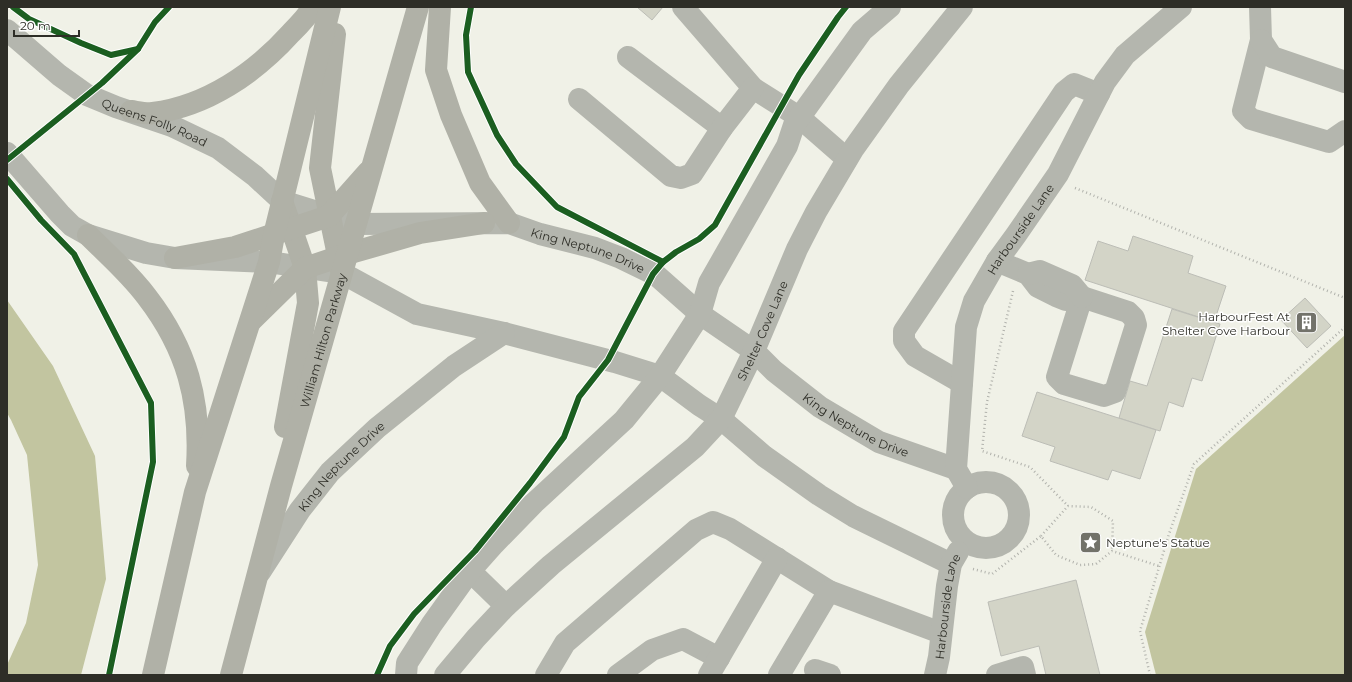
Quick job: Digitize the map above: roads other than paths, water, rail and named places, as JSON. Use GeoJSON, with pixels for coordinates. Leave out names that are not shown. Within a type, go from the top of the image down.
{"type":"FeatureCollection","features":[{"type":"Feature","properties":{"kind":"highway"},"geometry":{"type":"LineString","coordinates":[[132,111],[151,113],[187,106],[229,85],[257,67],[276,50],[313,7]]}},
{"type":"Feature","properties":{"kind":"highway"},"geometry":{"type":"LineString","coordinates":[[153,675],[195,492],[268,262],[283,231],[282,201],[330,7]]}},
{"type":"Feature","properties":{"kind":"highway"},"geometry":{"type":"LineString","coordinates":[[338,7],[320,168],[329,216],[343,261],[420,233],[484,223]]}},
{"type":"Feature","properties":{"kind":"highway","name":"William Hilton Parkway"},"geometry":{"type":"LineString","coordinates":[[231,675],[343,261],[356,224],[418,7]]}},
{"type":"Feature","properties":{"kind":"highway"},"geometry":{"type":"LineString","coordinates":[[440,7],[436,70],[451,115],[480,183],[509,223]]}},
{"type":"Feature","properties":{"kind":"highway"},"geometry":{"type":"LineString","coordinates":[[175,258],[235,246],[329,216],[372,167]]}},
{"type":"Feature","properties":{"kind":"highway"},"geometry":{"type":"LineString","coordinates":[[257,576],[308,303],[306,268],[283,231]]}},
{"type":"Feature","properties":{"kind":"highway"},"geometry":{"type":"LineString","coordinates":[[88,235],[126,272],[147,296],[170,329],[183,356],[192,389],[196,420],[198,454],[195,492]]}},
{"type":"Feature","properties":{"kind":"highway"},"geometry":{"type":"LineString","coordinates":[[249,323],[306,268]]}},
{"type":"Feature","properties":{"kind":"street"},"geometry":{"type":"LineString","coordinates":[[683,7],[753,88],[799,117],[847,159]]}},
{"type":"Feature","properties":{"kind":"street"},"geometry":{"type":"LineString","coordinates":[[406,675],[407,663],[432,624],[470,571],[534,503],[624,420],[660,376],[700,314],[709,284],[787,146],[794,125],[862,31],[890,7]]}},
{"type":"Feature","properties":{"kind":"street","name":"Shelter Cove Lane"},"geometry":{"type":"LineString","coordinates":[[444,675],[506,606],[551,565],[696,447],[721,419],[754,352],[797,249],[816,212],[847,159],[899,85],[962,7]]}},
{"type":"Feature","properties":{"kind":"street","name":"Harbourside Lane"},"geometry":{"type":"LineString","coordinates":[[956,469],[966,328],[974,301],[996,261],[1054,180],[1105,82],[1125,55],[1181,7]]}},
{"type":"Feature","properties":{"kind":"street"},"geometry":{"type":"LineString","coordinates":[[1260,7],[1261,40],[1243,111],[1251,119],[1329,142],[1345,131]]}},
{"type":"Feature","properties":{"kind":"street","name":"Queens Folly Road"},"geometry":{"type":"LineString","coordinates":[[7,30],[59,75],[87,95],[116,107],[132,111],[172,126],[218,148],[255,176],[282,201]]}},
{"type":"Feature","properties":{"kind":"street"},"geometry":{"type":"LineString","coordinates":[[1261,40],[1272,57],[1345,82]]}},
{"type":"Feature","properties":{"kind":"street"},"geometry":{"type":"LineString","coordinates":[[628,57],[722,128]]}},
{"type":"Feature","properties":{"kind":"street"},"geometry":{"type":"LineString","coordinates":[[962,383],[915,356],[904,341],[904,330],[1064,92],[1074,84],[1099,94]]}},
{"type":"Feature","properties":{"kind":"street"},"geometry":{"type":"LineString","coordinates":[[579,99],[671,176],[680,178],[692,174],[722,128],[753,88]]}},
{"type":"Feature","properties":{"kind":"street"},"geometry":{"type":"LineString","coordinates":[[7,153],[60,214],[72,226],[88,235],[146,253],[175,258],[268,262],[306,268],[343,261],[417,314],[504,333],[615,362],[660,376],[699,405],[721,419],[764,456],[819,495],[853,516],[951,564]]}},
{"type":"Feature","properties":{"kind":"street","name":"King Neptune Drive"},"geometry":{"type":"LineString","coordinates":[[282,201],[356,224],[509,223],[540,234],[595,248],[621,258],[656,275],[700,314],[754,352],[774,371],[820,407],[879,442],[956,469]]}},
{"type":"Feature","properties":{"kind":"street"},"geometry":{"type":"LineString","coordinates":[[996,261],[1023,272],[1038,287],[1056,296],[1066,300],[1082,297],[1128,312],[1134,318],[1136,325],[1115,392],[1104,396],[1064,384],[1057,377],[1082,297]]}},
{"type":"Feature","properties":{"kind":"street","name":"King Neptune Drive"},"geometry":{"type":"LineString","coordinates":[[257,576],[300,510],[330,472],[377,428],[454,366],[504,333]]}},
{"type":"Feature","properties":{"kind":"street"},"geometry":{"type":"LineString","coordinates":[[956,469],[967,488]]}},
{"type":"Feature","properties":{"kind":"street","name":"Harbourside Lane"},"geometry":{"type":"LineString","coordinates":[[980,483],[993,483],[1006,488],[1014,498],[1019,510],[1018,523],[1013,535],[1003,544],[990,548],[977,547],[965,541],[957,532],[953,520],[954,508],[959,496],[967,488],[980,483]]}},
{"type":"Feature","properties":{"kind":"street"},"geometry":{"type":"LineString","coordinates":[[546,675],[565,643],[696,530],[713,522],[730,529],[829,591],[941,633]]}},
{"type":"Feature","properties":{"kind":"street","name":"Harbourside Lane"},"geometry":{"type":"LineString","coordinates":[[935,675],[951,564],[965,541]]}},
{"type":"Feature","properties":{"kind":"street"},"geometry":{"type":"LineString","coordinates":[[618,675],[652,650],[683,639],[714,666],[777,558]]}},
{"type":"Feature","properties":{"kind":"street"},"geometry":{"type":"LineString","coordinates":[[470,571],[506,606]]}},
{"type":"Feature","properties":{"kind":"street"},"geometry":{"type":"LineString","coordinates":[[779,675],[829,591]]}},
{"type":"Feature","properties":{"kind":"street"},"geometry":{"type":"LineString","coordinates":[[997,675],[1023,667],[1025,675]]}},
{"type":"Feature","properties":{"kind":"place","name":"HarbourFest At Shelter Cove Harbour"},"geometry":{"type":"Point","coordinates":[1306,323]}},
{"type":"Feature","properties":{"kind":"place","name":"Neptune's Statue"},"geometry":{"type":"Point","coordinates":[1091,542]}}]}
